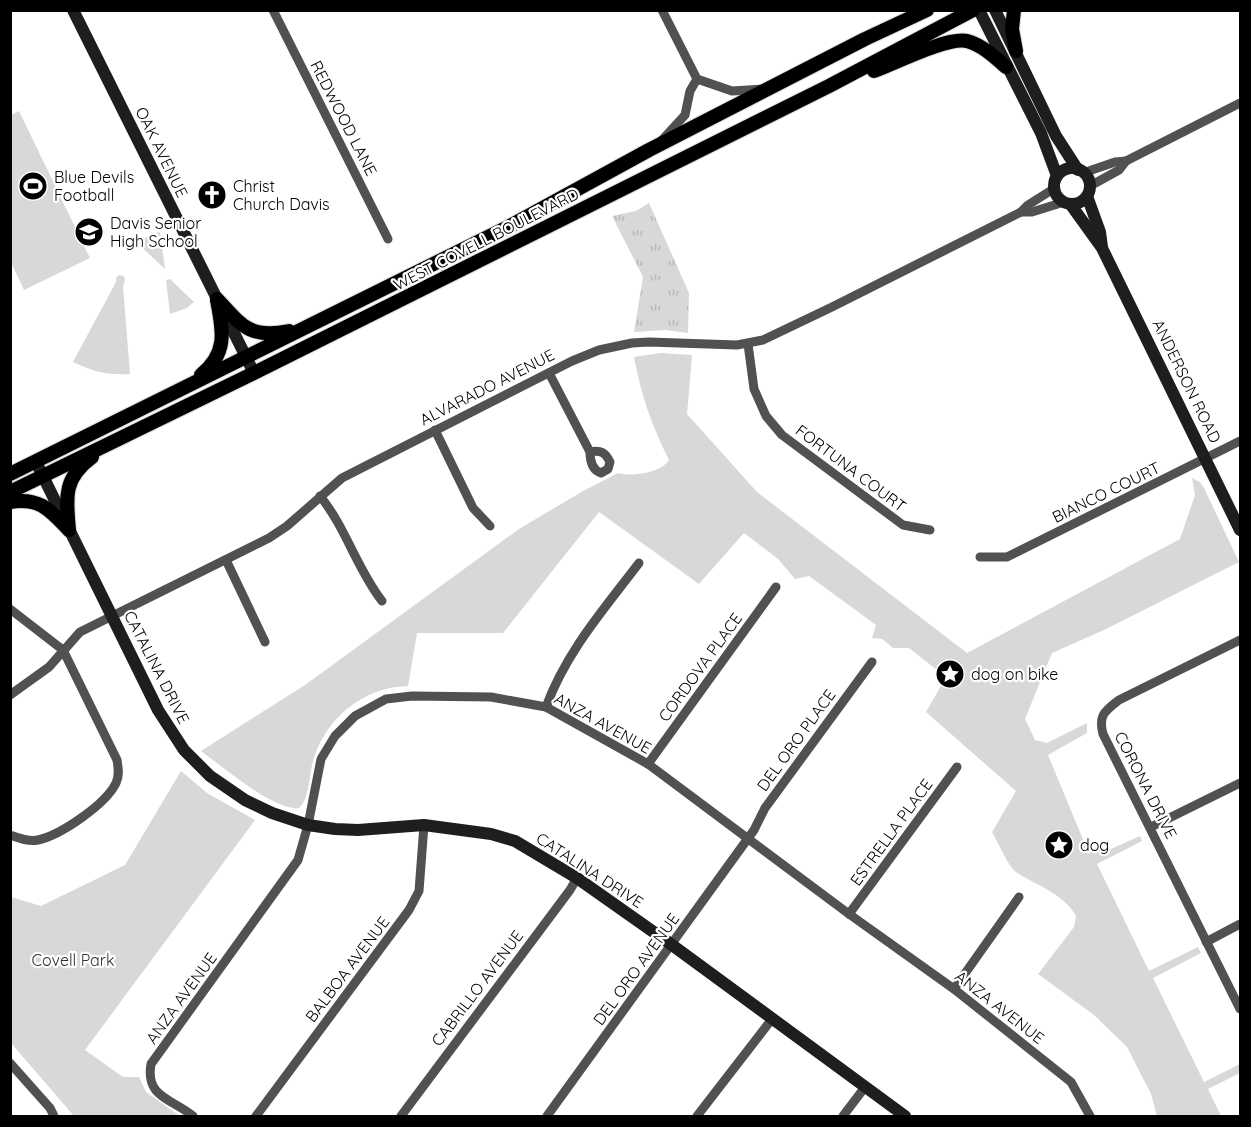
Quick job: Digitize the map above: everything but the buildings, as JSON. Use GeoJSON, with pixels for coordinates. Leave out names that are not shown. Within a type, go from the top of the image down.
{"type":"FeatureCollection","features":[{"type":"Feature","properties":{"kind":"main road"},"geometry":{"type":"LineString","coordinates":[[902,21],[915,10]]}},
{"type":"Feature","properties":{"kind":"main road","name":"WEST COVELL BOULEVARD"},"geometry":{"type":"LineString","coordinates":[[10,474],[508,227],[767,88],[927,10]]}},
{"type":"Feature","properties":{"kind":"main road","name":"WEST COVELL BOULEVARD"},"geometry":{"type":"LineString","coordinates":[[10,492],[829,86],[974,10]]}},
{"type":"Feature","properties":{"kind":"main road"},"geometry":{"type":"LineString","coordinates":[[1014,10],[1012,29],[1016,51]]}},
{"type":"Feature","properties":{"kind":"main road"},"geometry":{"type":"LineString","coordinates":[[829,86],[952,41],[962,40],[972,43],[994,56],[1006,67]]}},
{"type":"Feature","properties":{"kind":"main road"},"geometry":{"type":"LineString","coordinates":[[217,299],[244,326],[255,332],[271,334],[309,326]]}},
{"type":"Feature","properties":{"kind":"main road"},"geometry":{"type":"LineString","coordinates":[[190,384],[208,370],[222,345],[223,328],[217,299]]}},
{"type":"Feature","properties":{"kind":"main road"},"geometry":{"type":"LineString","coordinates":[[69,530],[66,500],[69,485],[86,461],[108,444]]}},
{"type":"Feature","properties":{"kind":"main road"},"geometry":{"type":"LineString","coordinates":[[10,502],[20,500],[36,502],[48,508],[69,530]]}},
{"type":"Feature","properties":{"kind":"street","name":"OAK AVENUE"},"geometry":{"type":"LineString","coordinates":[[73,10],[254,373]]}},
{"type":"Feature","properties":{"kind":"street","name":"REDWOOD LANE"},"geometry":{"type":"LineString","coordinates":[[273,10],[388,238]]}},
{"type":"Feature","properties":{"kind":"street"},"geometry":{"type":"LineString","coordinates":[[662,10],[697,79],[732,91],[767,88]]}},
{"type":"Feature","properties":{"kind":"street"},"geometry":{"type":"LineString","coordinates":[[979,10],[1041,133],[1056,182],[1056,194],[1067,204],[1081,202],[1088,191],[1119,170],[1126,160]]}},
{"type":"Feature","properties":{"kind":"street"},"geometry":{"type":"LineString","coordinates":[[995,10],[1056,135],[1080,171],[1087,177],[1088,191]]}},
{"type":"Feature","properties":{"kind":"street"},"geometry":{"type":"LineString","coordinates":[[657,145],[686,115],[690,92],[697,79]]}},
{"type":"Feature","properties":{"kind":"street"},"geometry":{"type":"LineString","coordinates":[[1056,182],[1066,169],[1080,171],[1126,160],[1240,103]]}},
{"type":"Feature","properties":{"kind":"street","name":"ALVARADO AVENUE"},"geometry":{"type":"LineString","coordinates":[[10,695],[49,667],[80,632],[279,532],[342,478],[549,373],[599,350],[632,343],[748,344],[778,334],[1022,212],[1056,182]]}},
{"type":"Feature","properties":{"kind":"street","name":"ANDERSON ROAD"},"geometry":{"type":"LineString","coordinates":[[1088,191],[1100,232],[1102,248]]}},
{"type":"Feature","properties":{"kind":"street","name":"ALVARADO AVENUE"},"geometry":{"type":"LineString","coordinates":[[1022,212],[1067,204]]}},
{"type":"Feature","properties":{"kind":"street","name":"ANDERSON ROAD"},"geometry":{"type":"LineString","coordinates":[[1067,204],[1102,248],[1240,530]]}},
{"type":"Feature","properties":{"kind":"street","name":"FORTUNA COURT"},"geometry":{"type":"LineString","coordinates":[[748,344],[754,389],[766,416],[783,435],[903,525],[930,530]]}},
{"type":"Feature","properties":{"kind":"street"},"geometry":{"type":"LineString","coordinates":[[549,373],[590,452]]}},
{"type":"Feature","properties":{"kind":"street"},"geometry":{"type":"LineString","coordinates":[[435,430],[473,508],[490,526]]}},
{"type":"Feature","properties":{"kind":"street","name":"BIANCO COURT"},"geometry":{"type":"LineString","coordinates":[[980,557],[1006,557],[1240,441]]}},
{"type":"Feature","properties":{"kind":"street","name":"CATALINA DRIVE"},"geometry":{"type":"LineString","coordinates":[[36,462],[158,710],[184,750],[210,776],[245,800],[272,813],[308,825],[358,830],[424,825],[491,834],[515,841],[577,878],[905,1116]]}},
{"type":"Feature","properties":{"kind":"street"},"geometry":{"type":"LineString","coordinates":[[320,496],[332,510],[370,585],[382,601]]}},
{"type":"Feature","properties":{"kind":"street"},"geometry":{"type":"LineString","coordinates":[[226,560],[266,642]]}},
{"type":"Feature","properties":{"kind":"street"},"geometry":{"type":"LineString","coordinates":[[546,707],[553,687],[568,658],[639,563]]}},
{"type":"Feature","properties":{"kind":"street","name":"CORDOVA PLACE"},"geometry":{"type":"LineString","coordinates":[[648,764],[776,587]]}},
{"type":"Feature","properties":{"kind":"street"},"geometry":{"type":"LineString","coordinates":[[10,609],[63,650],[117,760],[119,770],[116,783],[103,798],[88,812],[49,836],[36,840],[23,840],[10,835]]}},
{"type":"Feature","properties":{"kind":"street","name":"CORONA DRIVE"},"geometry":{"type":"LineString","coordinates":[[1240,640],[1119,700],[1104,712],[1100,723],[1103,734],[1240,1009]]}},
{"type":"Feature","properties":{"kind":"street","name":"DEL ORO PLACE"},"geometry":{"type":"LineString","coordinates":[[747,839],[765,808],[873,662]]}},
{"type":"Feature","properties":{"kind":"street","name":"ANZA AVENUE"},"geometry":{"type":"LineString","coordinates":[[193,1116],[160,1095],[152,1086],[149,1075],[151,1064],[292,871],[298,860],[308,825],[321,759],[335,736],[355,716],[386,699],[412,696],[491,697],[546,707],[648,764],[954,989],[1071,1082],[1090,1116]]}},
{"type":"Feature","properties":{"kind":"street","name":"ESTRELLA PLACE"},"geometry":{"type":"LineString","coordinates":[[849,914],[957,767]]}},
{"type":"Feature","properties":{"kind":"street"},"geometry":{"type":"LineString","coordinates":[[1151,827],[1240,783]]}},
{"type":"Feature","properties":{"kind":"street","name":"BALBOA AVENUE"},"geometry":{"type":"LineString","coordinates":[[256,1116],[409,910],[419,891],[424,825]]}},
{"type":"Feature","properties":{"kind":"street","name":"DEL ORO AVENUE"},"geometry":{"type":"LineString","coordinates":[[547,1116],[747,839]]}},
{"type":"Feature","properties":{"kind":"street","name":"CABRILLO AVENUE"},"geometry":{"type":"LineString","coordinates":[[401,1116],[577,878]]}},
{"type":"Feature","properties":{"kind":"street"},"geometry":{"type":"LineString","coordinates":[[954,989],[1019,897]]}},
{"type":"Feature","properties":{"kind":"street"},"geometry":{"type":"LineString","coordinates":[[1206,942],[1240,924]]}},
{"type":"Feature","properties":{"kind":"street"},"geometry":{"type":"LineString","coordinates":[[697,1116],[772,1019]]}},
{"type":"Feature","properties":{"kind":"street"},"geometry":{"type":"LineString","coordinates":[[10,1063],[52,1112]]}},
{"type":"Feature","properties":{"kind":"street"},"geometry":{"type":"LineString","coordinates":[[843,1116],[866,1088]]}},
{"type":"Feature","properties":{"kind":"green space","name":"Blue Devils Football"},"geometry":{"type":"Polygon","coordinates":[[[19,111],[90,258],[24,290],[11,262],[11,115],[19,111]]]}},
{"type":"Feature","properties":{"kind":"green space"},"geometry":{"type":"Polygon","coordinates":[[[649,203],[689,293],[688,333],[665,330],[634,332],[643,277],[612,216],[636,211],[649,203]]]}},
{"type":"Feature","properties":{"kind":"green space"},"geometry":{"type":"Polygon","coordinates":[[[160,232],[165,269],[137,243],[160,232]]]}},
{"type":"Feature","properties":{"kind":"green space"},"geometry":{"type":"Polygon","coordinates":[[[119,275],[124,276],[125,280],[123,286],[130,374],[100,372],[73,362],[119,275]]]}},
{"type":"Feature","properties":{"kind":"green space"},"geometry":{"type":"Polygon","coordinates":[[[170,279],[194,302],[187,308],[170,314],[166,280],[170,279]]]}},
{"type":"Feature","properties":{"kind":"green space"},"geometry":{"type":"Polygon","coordinates":[[[661,353],[692,355],[687,414],[757,492],[967,653],[1180,539],[1195,495],[1192,478],[1200,482],[1239,562],[1104,630],[1052,653],[1025,719],[1035,740],[1047,743],[1087,723],[1087,733],[1048,755],[1087,849],[1102,853],[1140,836],[1142,841],[1097,864],[1149,971],[1198,947],[1201,953],[1153,978],[1204,1082],[1240,1064],[1240,1073],[1208,1089],[1221,1116],[1157,1116],[1151,1094],[1127,1047],[1094,1015],[1038,974],[1074,927],[1076,916],[1064,901],[1013,869],[992,832],[1016,791],[926,712],[946,677],[909,648],[893,648],[882,639],[872,638],[876,625],[809,576],[795,579],[778,559],[744,533],[699,584],[599,512],[503,633],[417,633],[408,686],[375,692],[347,709],[335,720],[317,749],[307,794],[299,808],[288,807],[263,795],[201,751],[305,685],[519,529],[618,473],[646,473],[665,464],[669,460],[648,410],[634,357],[661,353]]]}},
{"type":"Feature","properties":{"kind":"green space","name":"Covell Park"},"geometry":{"type":"Polygon","coordinates":[[[181,771],[207,793],[255,820],[85,1050],[123,1077],[139,1077],[146,1092],[180,1116],[74,1116],[11,1043],[11,897],[41,906],[125,865],[181,771]]]}},
{"type":"Feature","properties":{"kind":"place","name":"Blue Devils Football"},"geometry":{"type":"Point","coordinates":[33,186]}},
{"type":"Feature","properties":{"kind":"place","name":"Christ Church Davis"},"geometry":{"type":"Point","coordinates":[212,195]}},
{"type":"Feature","properties":{"kind":"place","name":"Davis Senior High School"},"geometry":{"type":"Point","coordinates":[89,232]}},
{"type":"Feature","properties":{"kind":"place","name":"dog on bike"},"geometry":{"type":"Point","coordinates":[950,674]}},
{"type":"Feature","properties":{"kind":"place","name":"dog"},"geometry":{"type":"Point","coordinates":[1059,845]}}]}
